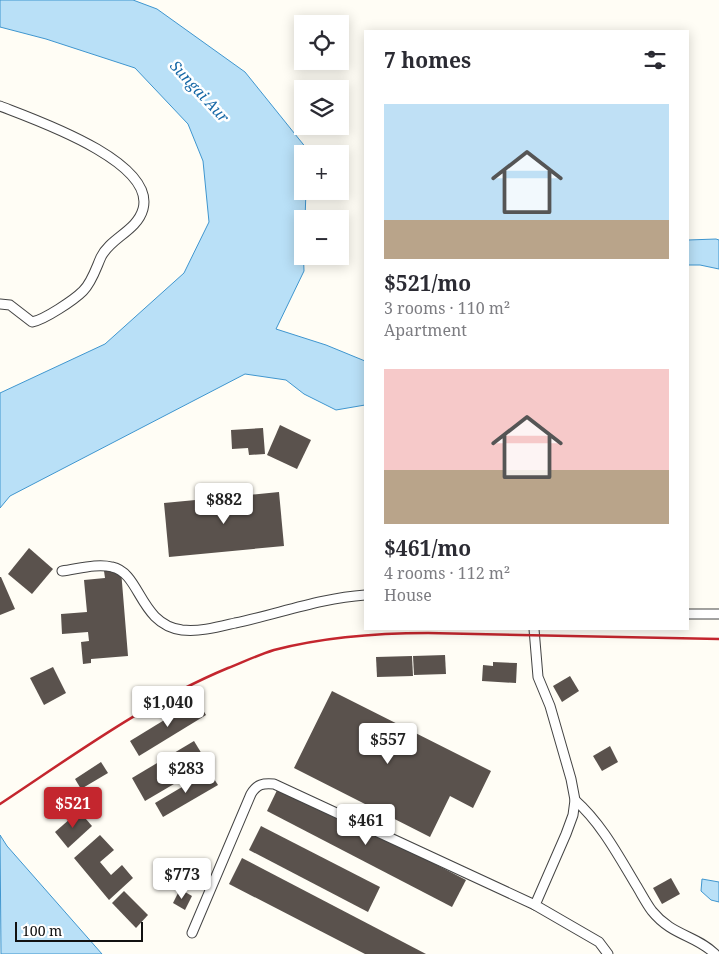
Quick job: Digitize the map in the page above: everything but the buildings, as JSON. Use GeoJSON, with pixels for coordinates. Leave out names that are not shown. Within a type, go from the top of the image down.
{"type":"FeatureCollection","features":[{"type":"Feature","properties":{"kind":"lane"},"geometry":{"type":"LineString","coordinates":[[0,106],[76,137],[99,149],[130,176],[141,193],[144,202],[140,216],[128,230],[104,251],[89,284],[76,297],[42,319],[32,322],[10,305],[0,304]]}},
{"type":"Feature","properties":{"kind":"lane"},"geometry":{"type":"LineString","coordinates":[[62,571],[101,566],[120,570],[128,578],[155,617],[170,627],[184,630],[206,630],[316,603],[364,595]]}},
{"type":"Feature","properties":{"kind":"lane"},"geometry":{"type":"LineString","coordinates":[[689,614],[719,614]]}},
{"type":"Feature","properties":{"kind":"lane"},"geometry":{"type":"LineString","coordinates":[[534,630],[538,677],[550,706],[571,779],[575,800],[573,815],[566,834],[535,905]]}},
{"type":"Feature","properties":{"kind":"lane"},"geometry":{"type":"LineString","coordinates":[[192,932],[251,794],[260,784],[266,783],[274,784],[535,905],[599,942],[608,954]]}},
{"type":"Feature","properties":{"kind":"lane"},"geometry":{"type":"LineString","coordinates":[[575,800],[594,818],[651,909],[663,923],[674,931],[701,943],[715,954]]}},
{"type":"Feature","properties":{"kind":"water","name":"Sungai Aur"},"geometry":{"type":"Polygon","coordinates":[[[0,0],[133,0],[157,9],[245,72],[304,145],[294,145],[294,200],[306,200],[305,210],[294,210],[294,265],[304,265],[304,271],[276,329],[326,345],[364,361],[364,405],[336,410],[304,394],[286,380],[245,374],[10,496],[0,508],[0,393],[105,344],[184,273],[209,222],[203,161],[188,124],[135,68],[46,39],[0,27],[0,0]]]}},
{"type":"Feature","properties":{"kind":"water"},"geometry":{"type":"Polygon","coordinates":[[[689,240],[719,240],[719,269],[689,265],[689,240]]]}},
{"type":"Feature","properties":{"kind":"water"},"geometry":{"type":"Polygon","coordinates":[[[0,835],[7,846],[102,954],[1,954],[0,835]]]}},
{"type":"Feature","properties":{"kind":"water"},"geometry":{"type":"Polygon","coordinates":[[[702,879],[719,882],[719,902],[711,900],[701,891],[702,879]]]}},
{"type":"Feature","properties":{"kind":"railway"},"geometry":{"type":"LineString","coordinates":[[0,804],[139,713],[198,682],[274,650],[312,642],[351,637],[409,633],[719,639]]}}]}
